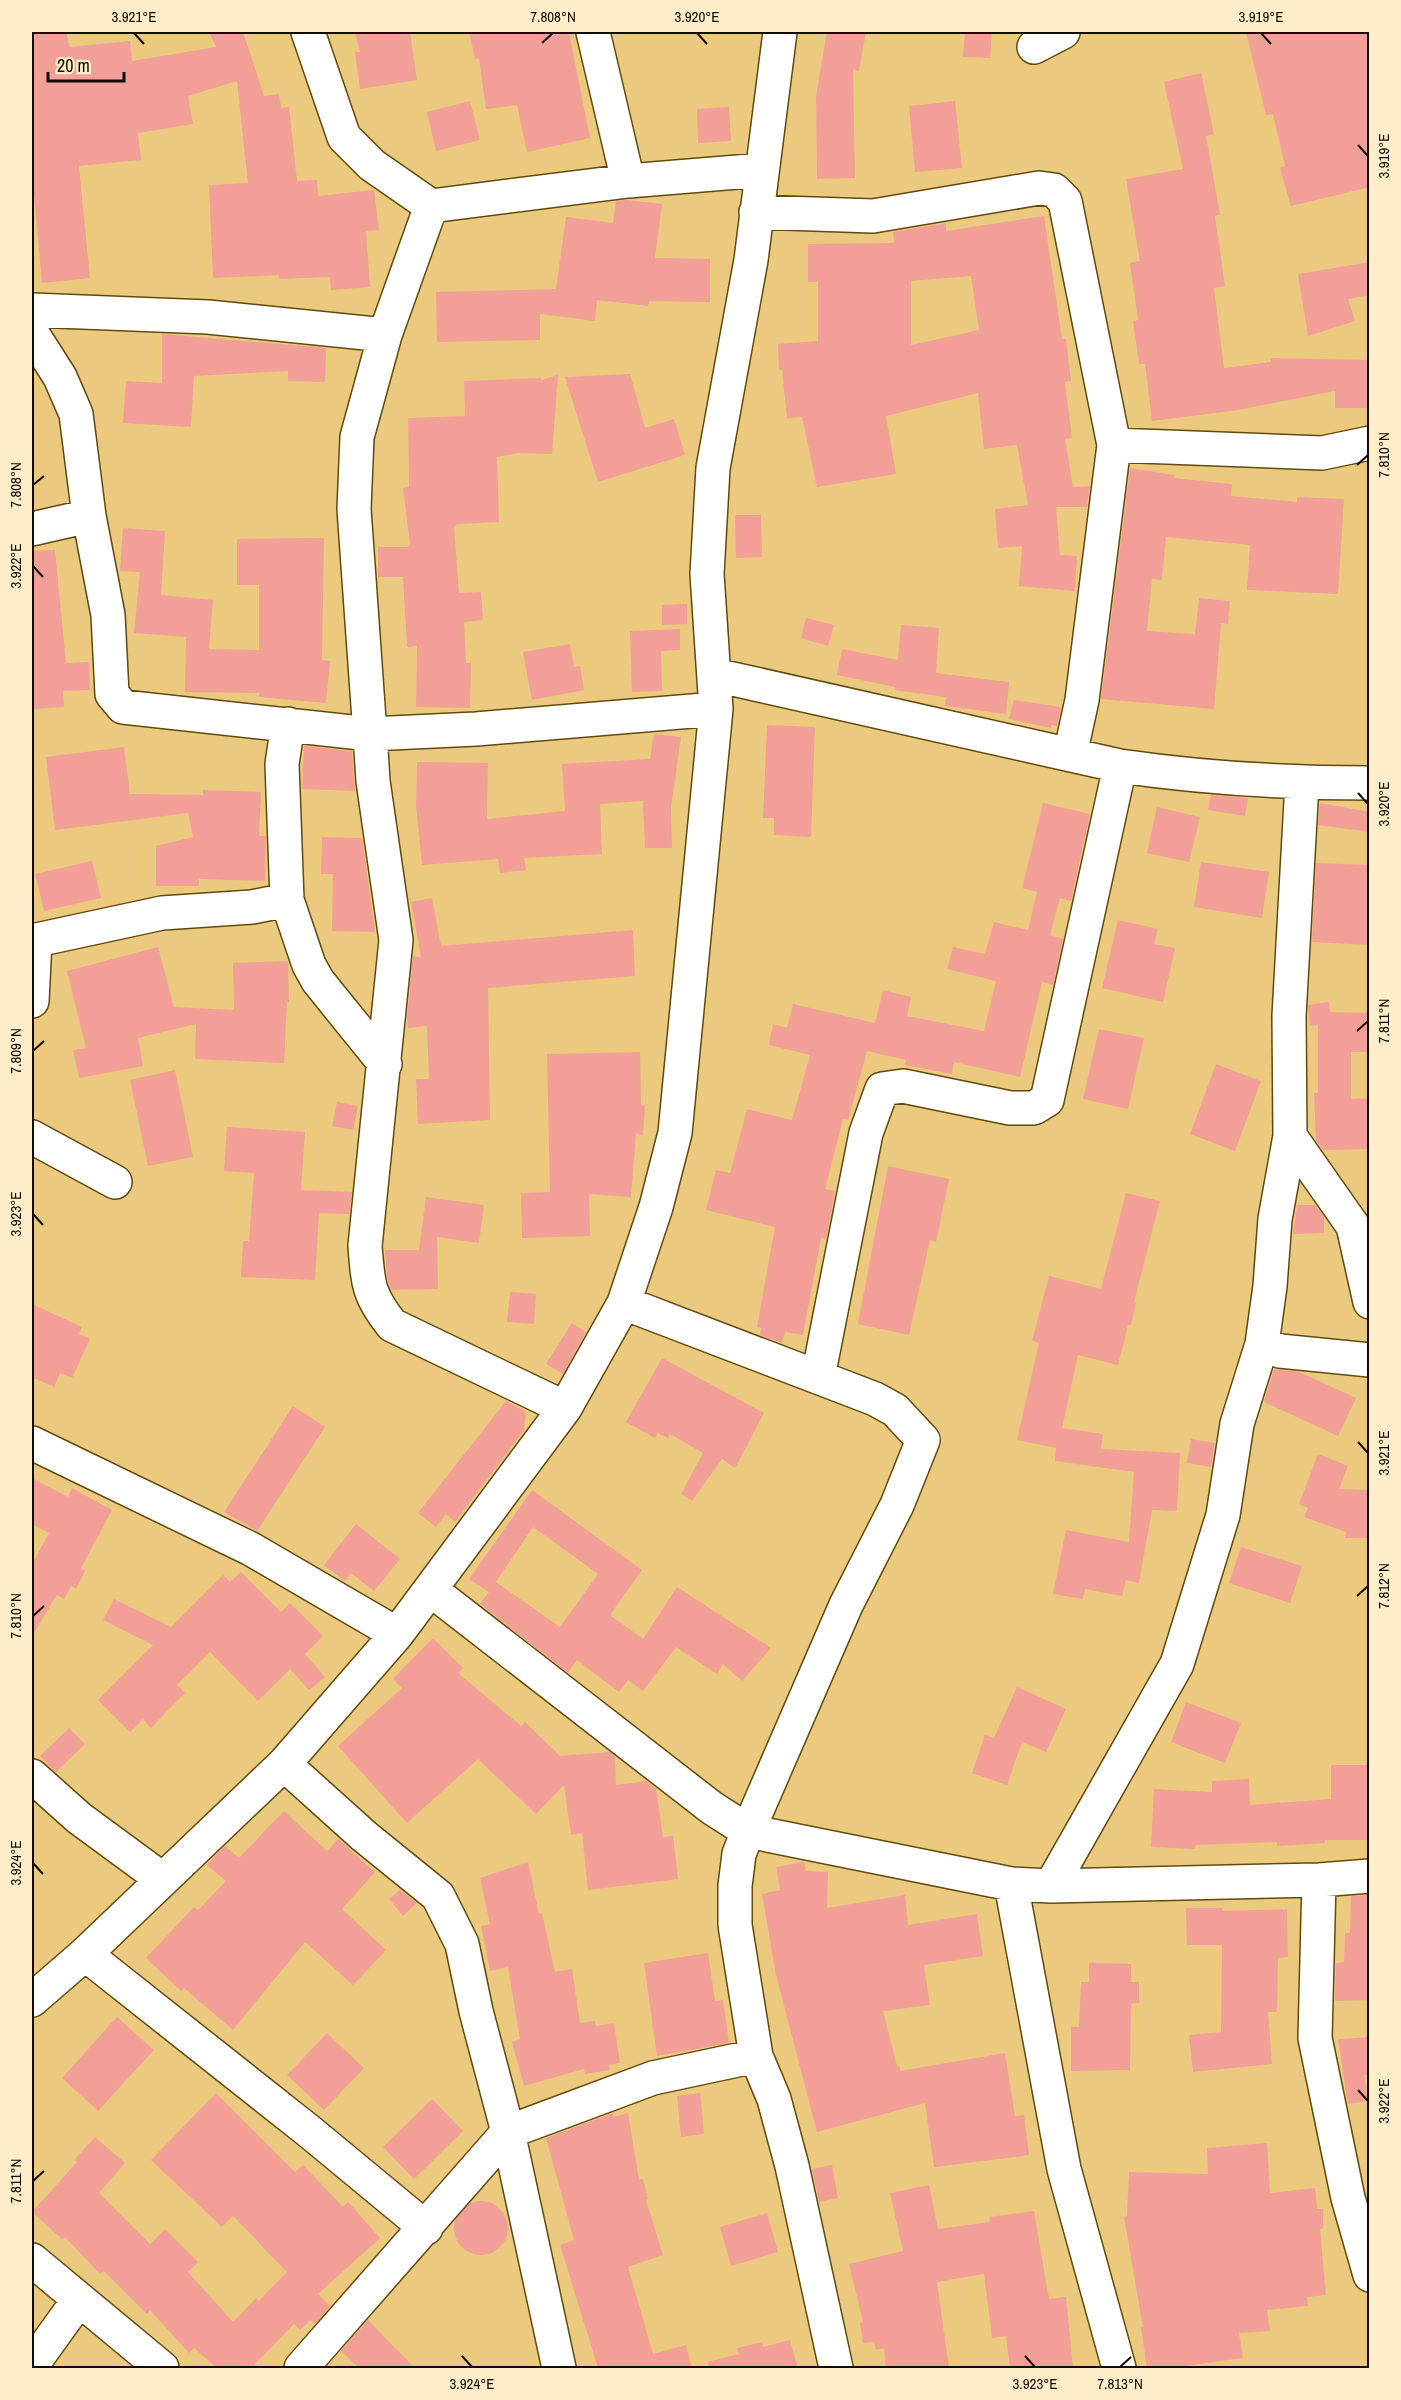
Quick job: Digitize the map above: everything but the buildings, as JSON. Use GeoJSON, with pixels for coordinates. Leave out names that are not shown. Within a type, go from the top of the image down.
{"type":"FeatureCollection","features":[{"type":"Feature","properties":{"kind":"street"},"geometry":{"type":"LineString","coordinates":[[308,32],[344,137],[372,165],[431,206],[628,181],[762,170]]}},
{"type":"Feature","properties":{"kind":"street"},"geometry":{"type":"LineString","coordinates":[[593,32],[628,181]]}},
{"type":"Feature","properties":{"kind":"street"},"geometry":{"type":"LineString","coordinates":[[32,2000],[85,1954],[284,1764],[397,1634],[565,1408],[624,1303],[656,1207],[675,1133],[716,709],[707,574],[712,479],[751,260],[780,32]]}},
{"type":"Feature","properties":{"kind":"street"},"geometry":{"type":"LineString","coordinates":[[1034,47],[1063,32]]}},
{"type":"Feature","properties":{"kind":"street"},"geometry":{"type":"LineString","coordinates":[[756,212],[873,216],[1039,188],[1054,190],[1065,201],[1114,445],[1082,700],[1071,755]]}},
{"type":"Feature","properties":{"kind":"street"},"geometry":{"type":"LineString","coordinates":[[431,206],[385,335],[357,437],[354,509],[373,781],[396,940],[365,1246],[368,1285],[374,1303],[392,1325],[565,1408]]}},
{"type":"Feature","properties":{"kind":"street"},"geometry":{"type":"LineString","coordinates":[[32,310],[208,317],[385,335]]}},
{"type":"Feature","properties":{"kind":"street"},"geometry":{"type":"LineString","coordinates":[[32,333],[60,377],[76,414],[89,516],[108,615],[112,694],[123,707],[370,734],[476,729],[716,709]]}},
{"type":"Feature","properties":{"kind":"street"},"geometry":{"type":"LineString","coordinates":[[1114,445],[1322,453],[1370,443]]}},
{"type":"Feature","properties":{"kind":"street"},"geometry":{"type":"LineString","coordinates":[[32,529],[89,516]]}},
{"type":"Feature","properties":{"kind":"street"},"geometry":{"type":"LineString","coordinates":[[715,675],[1120,766],[1176,774],[1302,783],[1370,783]]}},
{"type":"Feature","properties":{"kind":"street"},"geometry":{"type":"LineString","coordinates":[[288,724],[282,764],[287,900],[313,973],[385,1064]]}},
{"type":"Feature","properties":{"kind":"street"},"geometry":{"type":"LineString","coordinates":[[818,1377],[866,1133],[882,1089],[903,1086],[1010,1108],[1034,1108],[1047,1100],[1120,766]]}},
{"type":"Feature","properties":{"kind":"street"},"geometry":{"type":"LineString","coordinates":[[1051,1886],[1177,1664],[1223,1515],[1237,1424],[1262,1344],[1270,1286],[1275,1219],[1290,1136],[1289,1016],[1302,783]]}},
{"type":"Feature","properties":{"kind":"street"},"geometry":{"type":"LineString","coordinates":[[32,1002],[33,941],[162,913],[252,906],[287,900]]}},
{"type":"Feature","properties":{"kind":"street"},"geometry":{"type":"LineString","coordinates":[[1290,1136],[1353,1226],[1370,1302]]}},
{"type":"Feature","properties":{"kind":"street"},"geometry":{"type":"LineString","coordinates":[[32,1137],[115,1182]]}},
{"type":"Feature","properties":{"kind":"street"},"geometry":{"type":"LineString","coordinates":[[624,1303],[875,1398],[895,1410],[923,1440],[897,1505],[846,1605],[748,1831],[739,1854],[736,1875],[735,1925],[756,2056],[774,2099],[792,2166],[836,2368]]}},
{"type":"Feature","properties":{"kind":"street"},"geometry":{"type":"LineString","coordinates":[[1262,1344],[1280,1351],[1370,1360]]}},
{"type":"Feature","properties":{"kind":"street"},"geometry":{"type":"LineString","coordinates":[[32,1443],[251,1549],[397,1634]]}},
{"type":"Feature","properties":{"kind":"street"},"geometry":{"type":"LineString","coordinates":[[431,1590],[712,1809],[748,1831],[1011,1884],[1051,1886],[1319,1880],[1370,1876]]}},
{"type":"Feature","properties":{"kind":"street"},"geometry":{"type":"LineString","coordinates":[[284,1764],[363,1836],[438,1896],[462,1944],[476,2011],[508,2132],[559,2368]]}},
{"type":"Feature","properties":{"kind":"street"},"geometry":{"type":"LineString","coordinates":[[32,1776],[79,1818],[162,1879]]}},
{"type":"Feature","properties":{"kind":"street"},"geometry":{"type":"LineString","coordinates":[[1319,1880],[1315,2038],[1348,2198],[1370,2275]]}},
{"type":"Feature","properties":{"kind":"street"},"geometry":{"type":"LineString","coordinates":[[1011,1884],[1064,2169],[1119,2368]]}},
{"type":"Feature","properties":{"kind":"street"},"geometry":{"type":"LineString","coordinates":[[85,1954],[426,2228]]}},
{"type":"Feature","properties":{"kind":"street"},"geometry":{"type":"LineString","coordinates":[[302,2368],[508,2132],[653,2078],[756,2056]]}},
{"type":"Feature","properties":{"kind":"street"},"geometry":{"type":"LineString","coordinates":[[32,2260],[78,2301],[162,2368]]}},
{"type":"Feature","properties":{"kind":"street"},"geometry":{"type":"LineString","coordinates":[[32,2365],[78,2301]]}}]}
